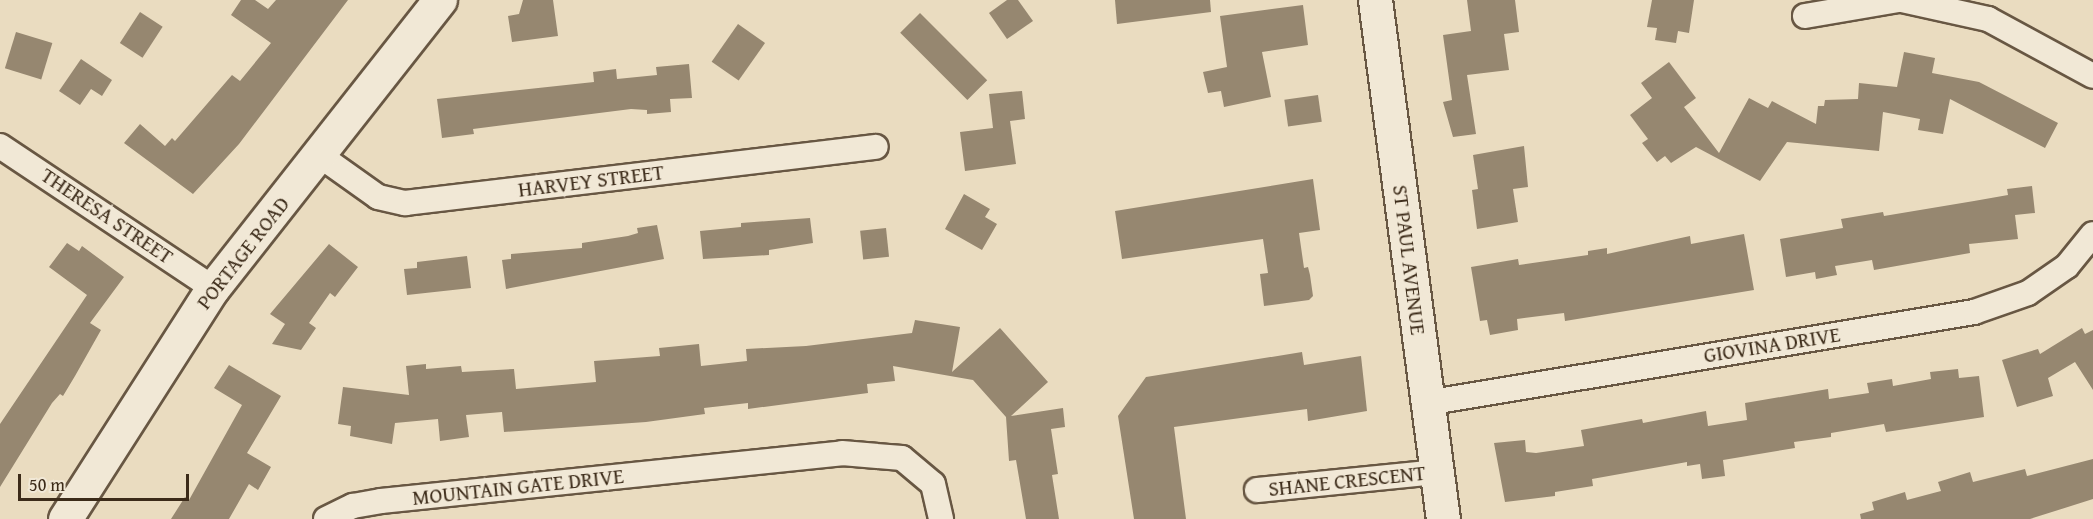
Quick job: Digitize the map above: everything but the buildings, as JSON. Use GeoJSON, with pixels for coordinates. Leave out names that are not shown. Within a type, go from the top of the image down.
{"type":"FeatureCollection","features":[{"type":"Feature","properties":{"kind":"street","name":"PORTAGE ROAD"},"geometry":{"type":"LineString","coordinates":[[65,519],[213,288],[440,0]]}},
{"type":"Feature","properties":{"kind":"street","name":"ST PAUL AVENUE"},"geometry":{"type":"LineString","coordinates":[[1375,0],[1443,519]]}},
{"type":"Feature","properties":{"kind":"street"},"geometry":{"type":"LineString","coordinates":[[1805,16],[1901,0],[1988,19],[2093,76]]}},
{"type":"Feature","properties":{"kind":"street","name":"THERESA STREET"},"geometry":{"type":"LineString","coordinates":[[0,146],[213,288]]}},
{"type":"Feature","properties":{"kind":"street","name":"HARVEY STREET"},"geometry":{"type":"LineString","coordinates":[[319,155],[378,197],[405,203],[876,147]]}},
{"type":"Feature","properties":{"kind":"street","name":"GIOVINA DRIVE"},"geometry":{"type":"LineString","coordinates":[[1426,403],[1974,312],[2028,293],[2067,266],[2093,234]]}},
{"type":"Feature","properties":{"kind":"street","name":"MOUNTAIN GATE DRIVE"},"geometry":{"type":"LineString","coordinates":[[326,519],[353,506],[381,501],[842,453],[902,458],[933,484],[941,519]]}},
{"type":"Feature","properties":{"kind":"street","name":"SHANE CRESCENT"},"geometry":{"type":"LineString","coordinates":[[1257,490],[1436,472]]}}]}
